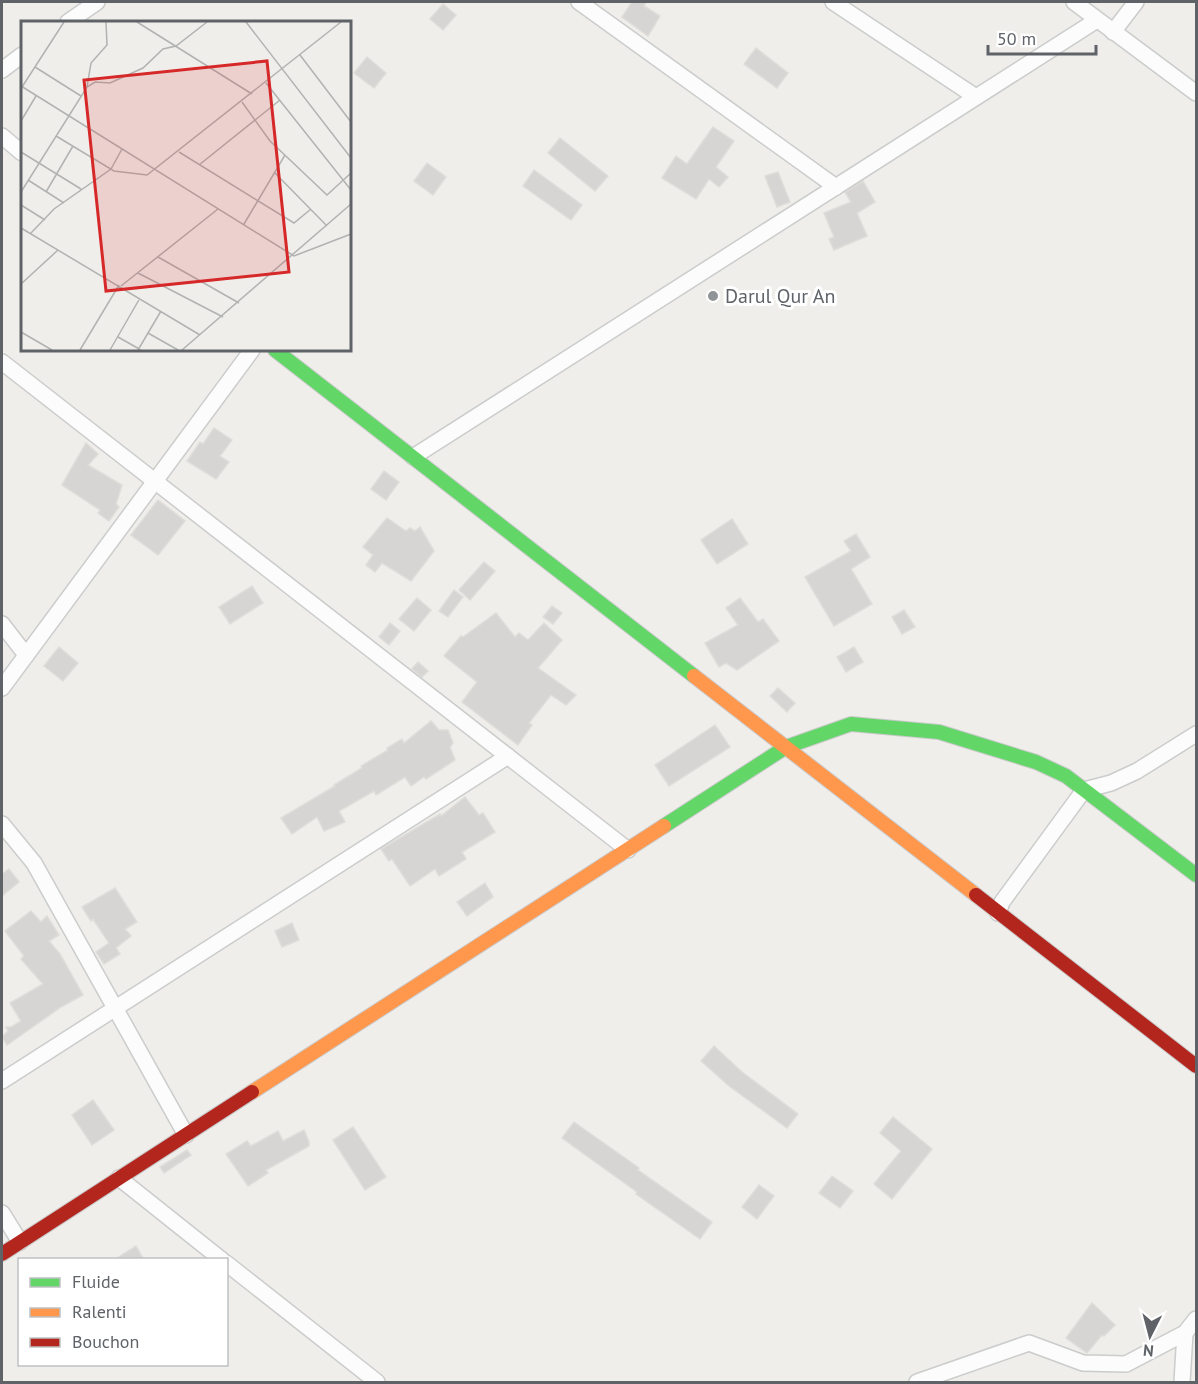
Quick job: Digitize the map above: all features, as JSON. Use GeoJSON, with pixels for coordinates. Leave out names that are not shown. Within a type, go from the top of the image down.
{"type":"FeatureCollection","features":[{"type":"Feature","properties":{"kind":"street"},"geometry":{"type":"LineString","coordinates":[[69,21],[97,2]]}},
{"type":"Feature","properties":{"kind":"street"},"geometry":{"type":"LineString","coordinates":[[579,2],[836,187]]}},
{"type":"Feature","properties":{"kind":"street"},"geometry":{"type":"LineString","coordinates":[[833,2],[976,97]]}},
{"type":"Feature","properties":{"kind":"street"},"geometry":{"type":"LineString","coordinates":[[1074,2],[1197,93]]}},
{"type":"Feature","properties":{"kind":"street"},"geometry":{"type":"LineString","coordinates":[[1113,32],[1136,2]]}},
{"type":"Feature","properties":{"kind":"street"},"geometry":{"type":"LineString","coordinates":[[413,457],[1097,20]]}},
{"type":"Feature","properties":{"kind":"street"},"geometry":{"type":"LineString","coordinates":[[2,70],[21,56]]}},
{"type":"Feature","properties":{"kind":"street"},"geometry":{"type":"LineString","coordinates":[[2,136],[21,152]]}},
{"type":"Feature","properties":{"kind":"street"},"geometry":{"type":"LineString","coordinates":[[2,688],[251,351]]}},
{"type":"Feature","properties":{"kind":"street"},"geometry":{"type":"LineString","coordinates":[[276,351],[1197,1066]]}},
{"type":"Feature","properties":{"kind":"street"},"geometry":{"type":"LineString","coordinates":[[2,362],[628,850]]}},
{"type":"Feature","properties":{"kind":"street"},"geometry":{"type":"LineString","coordinates":[[2,624],[26,655]]}},
{"type":"Feature","properties":{"kind":"street"},"geometry":{"type":"LineString","coordinates":[[2,1254],[786,747],[850,724],[939,732],[1036,762],[1066,776],[1197,875]]}},
{"type":"Feature","properties":{"kind":"street"},"geometry":{"type":"LineString","coordinates":[[998,913],[1002,902],[1084,790],[1111,783],[1137,771],[1197,734]]}},
{"type":"Feature","properties":{"kind":"street"},"geometry":{"type":"LineString","coordinates":[[2,1081],[508,756]]}},
{"type":"Feature","properties":{"kind":"street"},"geometry":{"type":"LineString","coordinates":[[2,824],[34,863],[186,1135]]}},
{"type":"Feature","properties":{"kind":"street"},"geometry":{"type":"LineString","coordinates":[[119,1178],[219,1258]]}},
{"type":"Feature","properties":{"kind":"street"},"geometry":{"type":"LineString","coordinates":[[2,1213],[20,1242]]}},
{"type":"Feature","properties":{"kind":"street"},"geometry":{"type":"LineString","coordinates":[[228,1265],[377,1383]]}},
{"type":"Feature","properties":{"kind":"street"},"geometry":{"type":"LineString","coordinates":[[918,1383],[1029,1343],[1083,1363],[1126,1364],[1185,1333],[1197,1319]]}},
{"type":"Feature","properties":{"kind":"street"},"geometry":{"type":"LineString","coordinates":[[1182,1383],[1185,1333]]}},
{"type":"Feature","properties":{"kind":"building"},"geometry":{"type":"Polygon","coordinates":[[[632,2],[646,2],[644,6],[660,16],[648,36],[622,17],[632,2]]]}},
{"type":"Feature","properties":{"kind":"building"},"geometry":{"type":"Polygon","coordinates":[[[443,4],[456,15],[443,30],[430,19],[443,4]]]}},
{"type":"Feature","properties":{"kind":"building"},"geometry":{"type":"Polygon","coordinates":[[[756,48],[788,73],[777,88],[744,64],[756,48]]]}},
{"type":"Feature","properties":{"kind":"building"},"geometry":{"type":"Polygon","coordinates":[[[367,57],[386,73],[374,88],[354,73],[367,57]]]}},
{"type":"Feature","properties":{"kind":"building"},"geometry":{"type":"Polygon","coordinates":[[[713,127],[734,141],[716,167],[728,177],[719,187],[709,179],[696,199],[662,178],[676,156],[687,164],[713,127]]]}},
{"type":"Feature","properties":{"kind":"building"},"geometry":{"type":"Polygon","coordinates":[[[560,138],[608,176],[595,191],[548,153],[560,138]]]}},
{"type":"Feature","properties":{"kind":"building"},"geometry":{"type":"Polygon","coordinates":[[[427,163],[446,177],[433,195],[414,181],[427,163]]]}},
{"type":"Feature","properties":{"kind":"building"},"geometry":{"type":"Polygon","coordinates":[[[534,170],[582,205],[571,220],[523,186],[534,170]]]}},
{"type":"Feature","properties":{"kind":"building"},"geometry":{"type":"Polygon","coordinates":[[[778,172],[790,202],[777,207],[765,176],[778,172]]]}},
{"type":"Feature","properties":{"kind":"building"},"geometry":{"type":"Polygon","coordinates":[[[863,181],[875,202],[857,213],[867,236],[834,250],[829,239],[834,237],[824,213],[851,202],[845,192],[863,181]]]}},
{"type":"Feature","properties":{"kind":"building"},"geometry":{"type":"Polygon","coordinates":[[[214,428],[232,440],[220,456],[229,462],[216,479],[187,461],[200,442],[203,444],[214,428]]]}},
{"type":"Feature","properties":{"kind":"building"},"geometry":{"type":"Polygon","coordinates":[[[86,443],[98,454],[88,465],[122,485],[116,504],[119,507],[109,521],[98,513],[100,510],[62,485],[86,443]]]}},
{"type":"Feature","properties":{"kind":"building"},"geometry":{"type":"Polygon","coordinates":[[[384,471],[399,482],[386,500],[371,489],[384,471]]]}},
{"type":"Feature","properties":{"kind":"building"},"geometry":{"type":"Polygon","coordinates":[[[158,500],[185,521],[158,555],[131,535],[158,500]]]}},
{"type":"Feature","properties":{"kind":"building"},"geometry":{"type":"Polygon","coordinates":[[[387,518],[406,531],[410,528],[415,531],[420,527],[434,551],[411,581],[382,563],[375,572],[366,565],[373,555],[363,547],[387,518]]]}},
{"type":"Feature","properties":{"kind":"building"},"geometry":{"type":"Polygon","coordinates":[[[732,519],[748,544],[717,564],[701,540],[732,519]]]}},
{"type":"Feature","properties":{"kind":"building"},"geometry":{"type":"Polygon","coordinates":[[[856,534],[870,557],[851,569],[872,604],[834,626],[805,577],[851,551],[844,541],[856,534]]]}},
{"type":"Feature","properties":{"kind":"building"},"geometry":{"type":"Polygon","coordinates":[[[484,562],[495,571],[470,600],[459,590],[484,562]]]}},
{"type":"Feature","properties":{"kind":"building"},"geometry":{"type":"Polygon","coordinates":[[[252,586],[263,603],[230,624],[219,607],[252,586]]]}},
{"type":"Feature","properties":{"kind":"building"},"geometry":{"type":"Polygon","coordinates":[[[454,590],[463,597],[448,617],[439,611],[454,590]]]}},
{"type":"Feature","properties":{"kind":"building"},"geometry":{"type":"Polygon","coordinates":[[[417,598],[431,610],[414,631],[399,619],[417,598]]]}},
{"type":"Feature","properties":{"kind":"building"},"geometry":{"type":"Polygon","coordinates":[[[740,598],[758,622],[763,619],[779,641],[737,670],[726,663],[719,667],[705,643],[738,625],[726,608],[740,598]]]}},
{"type":"Feature","properties":{"kind":"building"},"geometry":{"type":"Polygon","coordinates":[[[552,606],[562,613],[553,624],[543,617],[552,606]]]}},
{"type":"Feature","properties":{"kind":"building"},"geometry":{"type":"Polygon","coordinates":[[[904,610],[915,627],[902,634],[892,617],[904,610]]]}},
{"type":"Feature","properties":{"kind":"building"},"geometry":{"type":"Polygon","coordinates":[[[496,613],[515,637],[519,633],[528,640],[544,623],[562,640],[538,668],[576,695],[566,705],[551,695],[529,723],[532,725],[518,745],[462,702],[477,682],[444,656],[461,636],[463,637],[496,613]]]}},
{"type":"Feature","properties":{"kind":"building"},"geometry":{"type":"Polygon","coordinates":[[[390,623],[400,631],[389,645],[379,637],[390,623]]]}},
{"type":"Feature","properties":{"kind":"building"},"geometry":{"type":"Polygon","coordinates":[[[59,647],[78,663],[63,681],[44,666],[59,647]]]}},
{"type":"Feature","properties":{"kind":"building"},"geometry":{"type":"Polygon","coordinates":[[[854,647],[863,662],[846,672],[837,657],[854,647]]]}},
{"type":"Feature","properties":{"kind":"building"},"geometry":{"type":"Polygon","coordinates":[[[418,662],[428,671],[422,677],[412,669],[418,662]]]}},
{"type":"Feature","properties":{"kind":"building"},"geometry":{"type":"Polygon","coordinates":[[[778,688],[795,703],[787,712],[770,696],[778,688]]]}},
{"type":"Feature","properties":{"kind":"building"},"geometry":{"type":"Polygon","coordinates":[[[431,721],[439,730],[448,730],[453,743],[450,747],[455,760],[411,786],[405,777],[376,795],[374,791],[339,811],[345,822],[324,831],[317,817],[292,834],[281,818],[335,786],[362,768],[361,766],[388,750],[387,748],[402,739],[404,743],[431,721]]]}},
{"type":"Feature","properties":{"kind":"building"},"geometry":{"type":"Polygon","coordinates":[[[715,725],[730,747],[669,786],[655,765],[715,725]]]}},
{"type":"Feature","properties":{"kind":"building"},"geometry":{"type":"Polygon","coordinates":[[[465,797],[479,815],[483,813],[495,832],[462,852],[466,859],[439,876],[435,869],[410,886],[392,859],[389,861],[381,849],[440,814],[441,816],[465,797]]]}},
{"type":"Feature","properties":{"kind":"building"},"geometry":{"type":"Polygon","coordinates":[[[9,869],[19,882],[2,896],[2,874],[9,869]]]}},
{"type":"Feature","properties":{"kind":"building"},"geometry":{"type":"Polygon","coordinates":[[[485,883],[493,897],[467,916],[457,902],[485,883]]]}},
{"type":"Feature","properties":{"kind":"building"},"geometry":{"type":"Polygon","coordinates":[[[115,888],[137,922],[125,929],[131,936],[116,948],[120,954],[104,964],[96,952],[109,943],[82,907],[115,888]]]}},
{"type":"Feature","properties":{"kind":"building"},"geometry":{"type":"Polygon","coordinates":[[[31,911],[41,922],[47,916],[59,935],[49,941],[60,954],[83,995],[61,1007],[7,1045],[2,1037],[8,1031],[6,1027],[11,1027],[21,1021],[10,1003],[43,984],[21,959],[24,956],[5,931],[31,911]]]}},
{"type":"Feature","properties":{"kind":"building"},"geometry":{"type":"Polygon","coordinates":[[[292,923],[299,940],[282,947],[275,931],[292,923]]]}},
{"type":"Feature","properties":{"kind":"building"},"geometry":{"type":"Polygon","coordinates":[[[714,1046],[742,1072],[798,1114],[787,1128],[729,1086],[701,1061],[714,1046]]]}},
{"type":"Feature","properties":{"kind":"building"},"geometry":{"type":"Polygon","coordinates":[[[93,1100],[114,1130],[92,1145],[72,1115],[93,1100]]]}},
{"type":"Feature","properties":{"kind":"building"},"geometry":{"type":"Polygon","coordinates":[[[893,1117],[932,1149],[892,1199],[874,1184],[901,1151],[880,1133],[893,1117]]]}},
{"type":"Feature","properties":{"kind":"building"},"geometry":{"type":"Polygon","coordinates":[[[574,1122],[712,1222],[700,1239],[562,1138],[574,1122]]]}},
{"type":"Feature","properties":{"kind":"building"},"geometry":{"type":"Polygon","coordinates":[[[353,1127],[386,1177],[365,1190],[333,1140],[353,1127]]]}},
{"type":"Feature","properties":{"kind":"building"},"geometry":{"type":"Polygon","coordinates":[[[304,1130],[309,1146],[266,1170],[268,1173],[248,1186],[226,1154],[247,1141],[251,1146],[278,1131],[283,1141],[304,1130]]]}},
{"type":"Feature","properties":{"kind":"building"},"geometry":{"type":"Polygon","coordinates":[[[187,1150],[191,1155],[164,1173],[160,1167],[187,1150]]]}},
{"type":"Feature","properties":{"kind":"building"},"geometry":{"type":"Polygon","coordinates":[[[832,1176],[853,1191],[840,1208],[819,1193],[832,1176]]]}},
{"type":"Feature","properties":{"kind":"building"},"geometry":{"type":"Polygon","coordinates":[[[759,1185],[774,1196],[757,1219],[742,1207],[759,1185]]]}},
{"type":"Feature","properties":{"kind":"building"},"geometry":{"type":"Polygon","coordinates":[[[136,1246],[143,1258],[117,1258],[136,1246]]]}},
{"type":"Feature","properties":{"kind":"building"},"geometry":{"type":"Polygon","coordinates":[[[1092,1303],[1115,1325],[1104,1336],[1102,1335],[1087,1353],[1066,1338],[1092,1303]]]}},
{"type":"Feature","properties":{"kind":"traffic: fast"},"geometry":{"type":"LineString","coordinates":[[276,351],[694,676]]}},
{"type":"Feature","properties":{"kind":"traffic: fast"},"geometry":{"type":"LineString","coordinates":[[664,826],[786,747],[851,724],[939,732],[1036,762],[1066,776],[1196,875]]}},
{"type":"Feature","properties":{"kind":"traffic: slow"},"geometry":{"type":"LineString","coordinates":[[694,676],[976,895]]}},
{"type":"Feature","properties":{"kind":"traffic: slow"},"geometry":{"type":"LineString","coordinates":[[252,1092],[664,826]]}},
{"type":"Feature","properties":{"kind":"traffic: jam"},"geometry":{"type":"LineString","coordinates":[[976,895],[1196,1066]]}},
{"type":"Feature","properties":{"kind":"traffic: jam"},"geometry":{"type":"LineString","coordinates":[[2,1254],[252,1092]]}},
{"type":"Feature","properties":{"kind":"place","name":"Darul Qur An"},"geometry":{"type":"Point","coordinates":[713,296]}}]}
